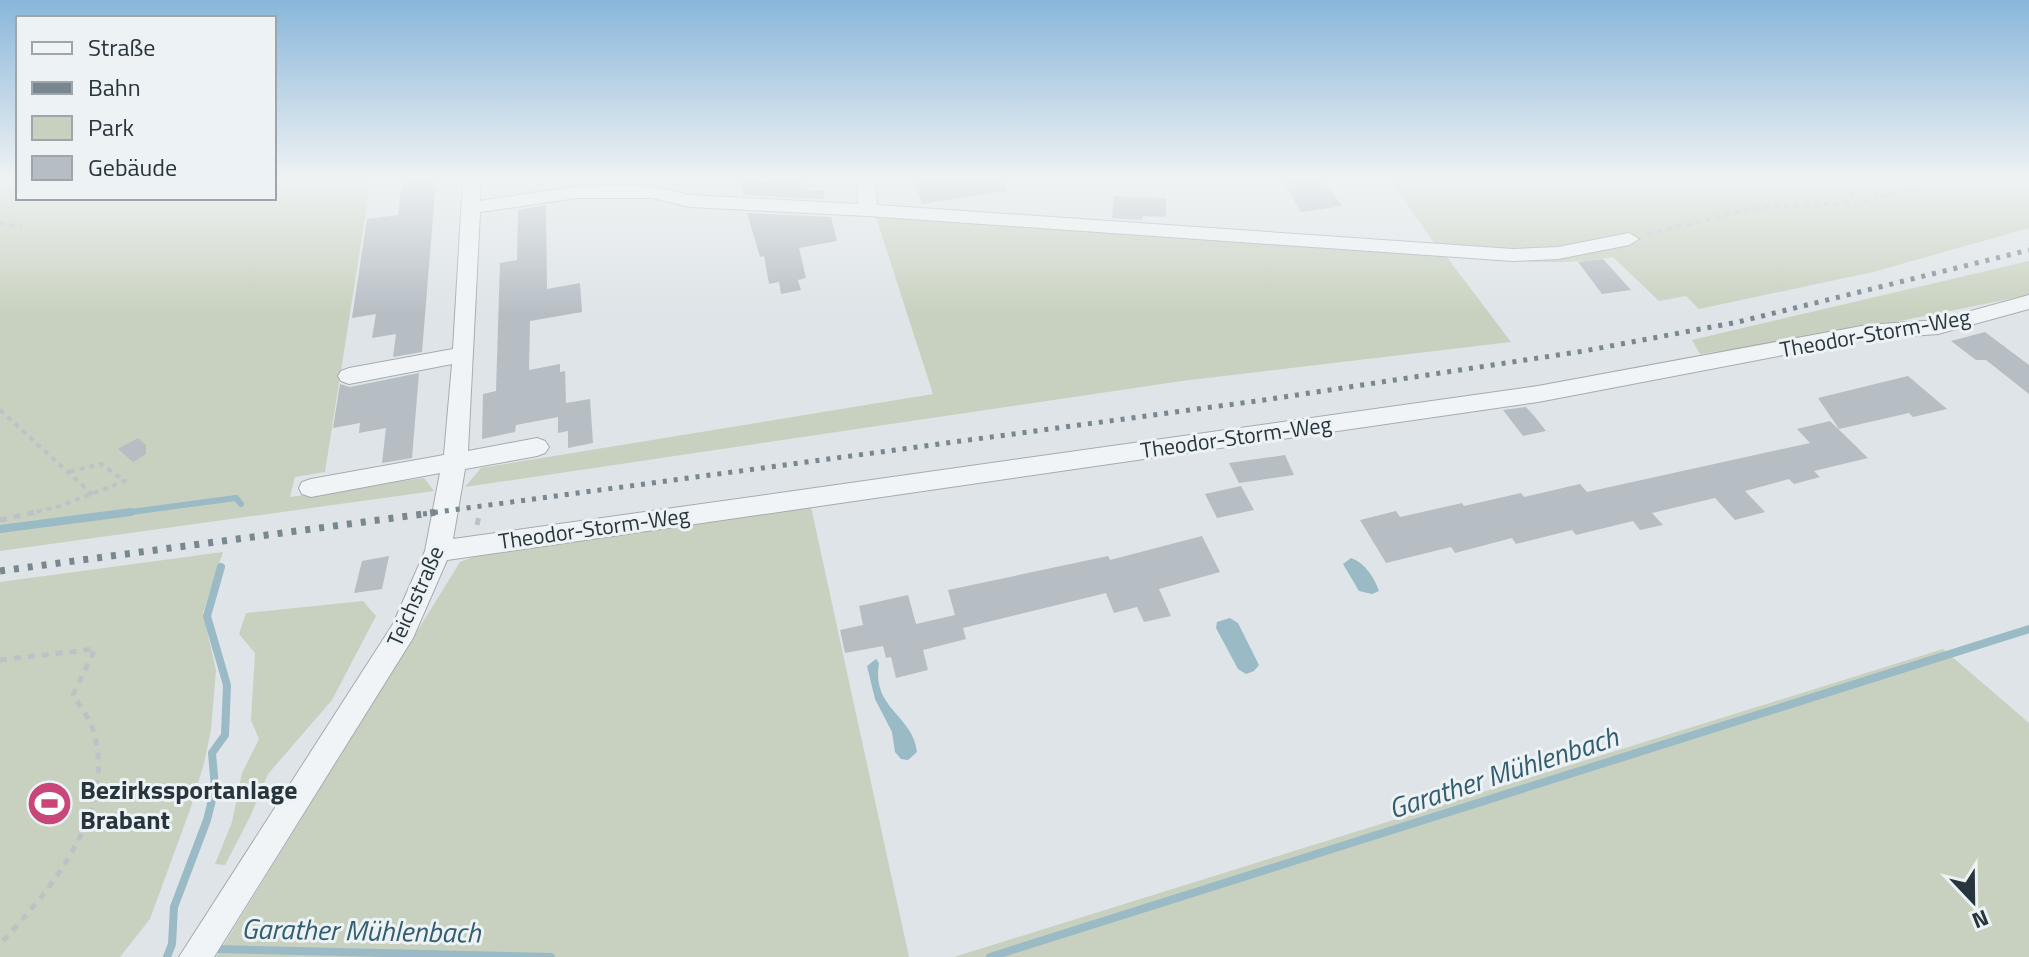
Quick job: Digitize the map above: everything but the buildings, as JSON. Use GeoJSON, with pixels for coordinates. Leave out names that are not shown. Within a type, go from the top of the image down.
{"type":"FeatureCollection","features":[{"type":"Feature","properties":{"kind":"street","name":"Teichstraße"},"geometry":{"type":"LineString","coordinates":[[195,957],[404,630],[438,551],[456,463],[469,225]]}},
{"type":"Feature","properties":{"kind":"street"},"geometry":{"type":"LineString","coordinates":[[1078,225],[1513,255],[1558,253],[1629,239]]}},
{"type":"Feature","properties":{"kind":"street","name":"Theodor-Storm-Weg"},"geometry":{"type":"LineString","coordinates":[[438,551],[1538,394],[1867,332],[1938,327],[2029,302]]}},
{"type":"Feature","properties":{"kind":"street"},"geometry":{"type":"LineString","coordinates":[[349,376],[462,360]]}},
{"type":"Feature","properties":{"kind":"street"},"geometry":{"type":"LineString","coordinates":[[374,382],[462,360]]}},
{"type":"Feature","properties":{"kind":"street"},"geometry":{"type":"LineString","coordinates":[[311,488],[537,447]]}},
{"type":"Feature","properties":{"kind":"path"},"geometry":{"type":"LineString","coordinates":[[11,225],[20,226]]}},
{"type":"Feature","properties":{"kind":"path"},"geometry":{"type":"LineString","coordinates":[[1629,239],[1688,225]]}},
{"type":"Feature","properties":{"kind":"path"},"geometry":{"type":"LineString","coordinates":[[0,410],[94,496]]}},
{"type":"Feature","properties":{"kind":"path"},"geometry":{"type":"LineString","coordinates":[[0,520],[94,496],[125,481],[101,464],[68,472]]}},
{"type":"Feature","properties":{"kind":"path"},"geometry":{"type":"LineString","coordinates":[[0,660],[95,649],[73,695],[89,715],[98,740],[101,766],[87,818],[68,858],[33,907],[0,944]]}},
{"type":"Feature","properties":{"kind":"green space"},"geometry":{"type":"Polygon","coordinates":[[[0,225],[364,225],[325,472],[295,477],[290,497],[424,478],[434,491],[0,551],[0,225]]]}},
{"type":"Feature","properties":{"kind":"green space"},"geometry":{"type":"Polygon","coordinates":[[[878,225],[993,225],[1442,254],[1421,225],[2029,225],[2029,228],[1873,272],[1699,309],[1686,296],[1659,301],[1613,257],[1551,262],[1446,256],[1511,342],[1182,381],[465,487],[481,468],[933,394],[878,225]]]}},
{"type":"Feature","properties":{"kind":"green space"},"geometry":{"type":"Polygon","coordinates":[[[2029,261],[2029,295],[1830,335],[1700,354],[1692,340],[2029,261]]]}},
{"type":"Feature","properties":{"kind":"green space"},"geometry":{"type":"Polygon","coordinates":[[[811,507],[909,957],[216,957],[460,562],[490,551],[811,507]]]}},
{"type":"Feature","properties":{"kind":"green space"},"geometry":{"type":"Polygon","coordinates":[[[223,552],[203,613],[216,670],[211,730],[191,807],[150,919],[120,957],[0,957],[0,582],[223,552]]]}},
{"type":"Feature","properties":{"kind":"green space"},"geometry":{"type":"Polygon","coordinates":[[[363,601],[376,616],[332,700],[268,774],[225,865],[215,864],[232,822],[242,773],[259,739],[251,720],[255,653],[239,634],[246,613],[363,601]]]}},
{"type":"Feature","properties":{"kind":"green space"},"geometry":{"type":"Polygon","coordinates":[[[1943,649],[2029,723],[2029,957],[954,957],[1943,649]]]}},
{"type":"Feature","properties":{"kind":"water"},"geometry":{"type":"Polygon","coordinates":[[[1351,558],[1368,571],[1379,591],[1372,594],[1359,591],[1343,564],[1351,558]]]}},
{"type":"Feature","properties":{"kind":"water"},"geometry":{"type":"Polygon","coordinates":[[[1230,618],[1238,623],[1259,665],[1246,674],[1238,669],[1216,628],[1217,622],[1230,618]]]}},
{"type":"Feature","properties":{"kind":"water"},"geometry":{"type":"Polygon","coordinates":[[[876,659],[879,663],[878,679],[886,702],[914,739],[917,752],[908,760],[901,759],[895,752],[892,732],[875,699],[867,666],[876,659]]]}},
{"type":"Feature","properties":{"kind":"waterway"},"geometry":{"type":"LineString","coordinates":[[131,512],[236,498],[241,504]]}},
{"type":"Feature","properties":{"kind":"waterway"},"geometry":{"type":"LineString","coordinates":[[0,529],[131,512]]}},
{"type":"Feature","properties":{"kind":"waterway"},"geometry":{"type":"LineString","coordinates":[[116,514],[131,512]]}},
{"type":"Feature","properties":{"kind":"waterway"},"geometry":{"type":"LineString","coordinates":[[167,957],[172,944],[174,907],[207,820],[215,788],[212,753],[225,735],[227,685],[207,616],[221,567]]}},
{"type":"Feature","properties":{"kind":"waterway","name":"Garather Mühlenbach"},"geometry":{"type":"LineString","coordinates":[[990,957],[2029,629]]}},
{"type":"Feature","properties":{"kind":"waterway","name":"Garather Mühlenbach"},"geometry":{"type":"LineString","coordinates":[[217,949],[551,957]]}},
{"type":"Feature","properties":{"kind":"railway"},"geometry":{"type":"LineString","coordinates":[[423,514],[1264,400],[1584,351],[1738,322],[2029,250]]}},
{"type":"Feature","properties":{"kind":"railway"},"geometry":{"type":"LineString","coordinates":[[0,571],[438,512]]}},
{"type":"Feature","properties":{"kind":"place","name":"Bezirkssportanlage Brabant"},"geometry":{"type":"Point","coordinates":[49,804]}}]}
